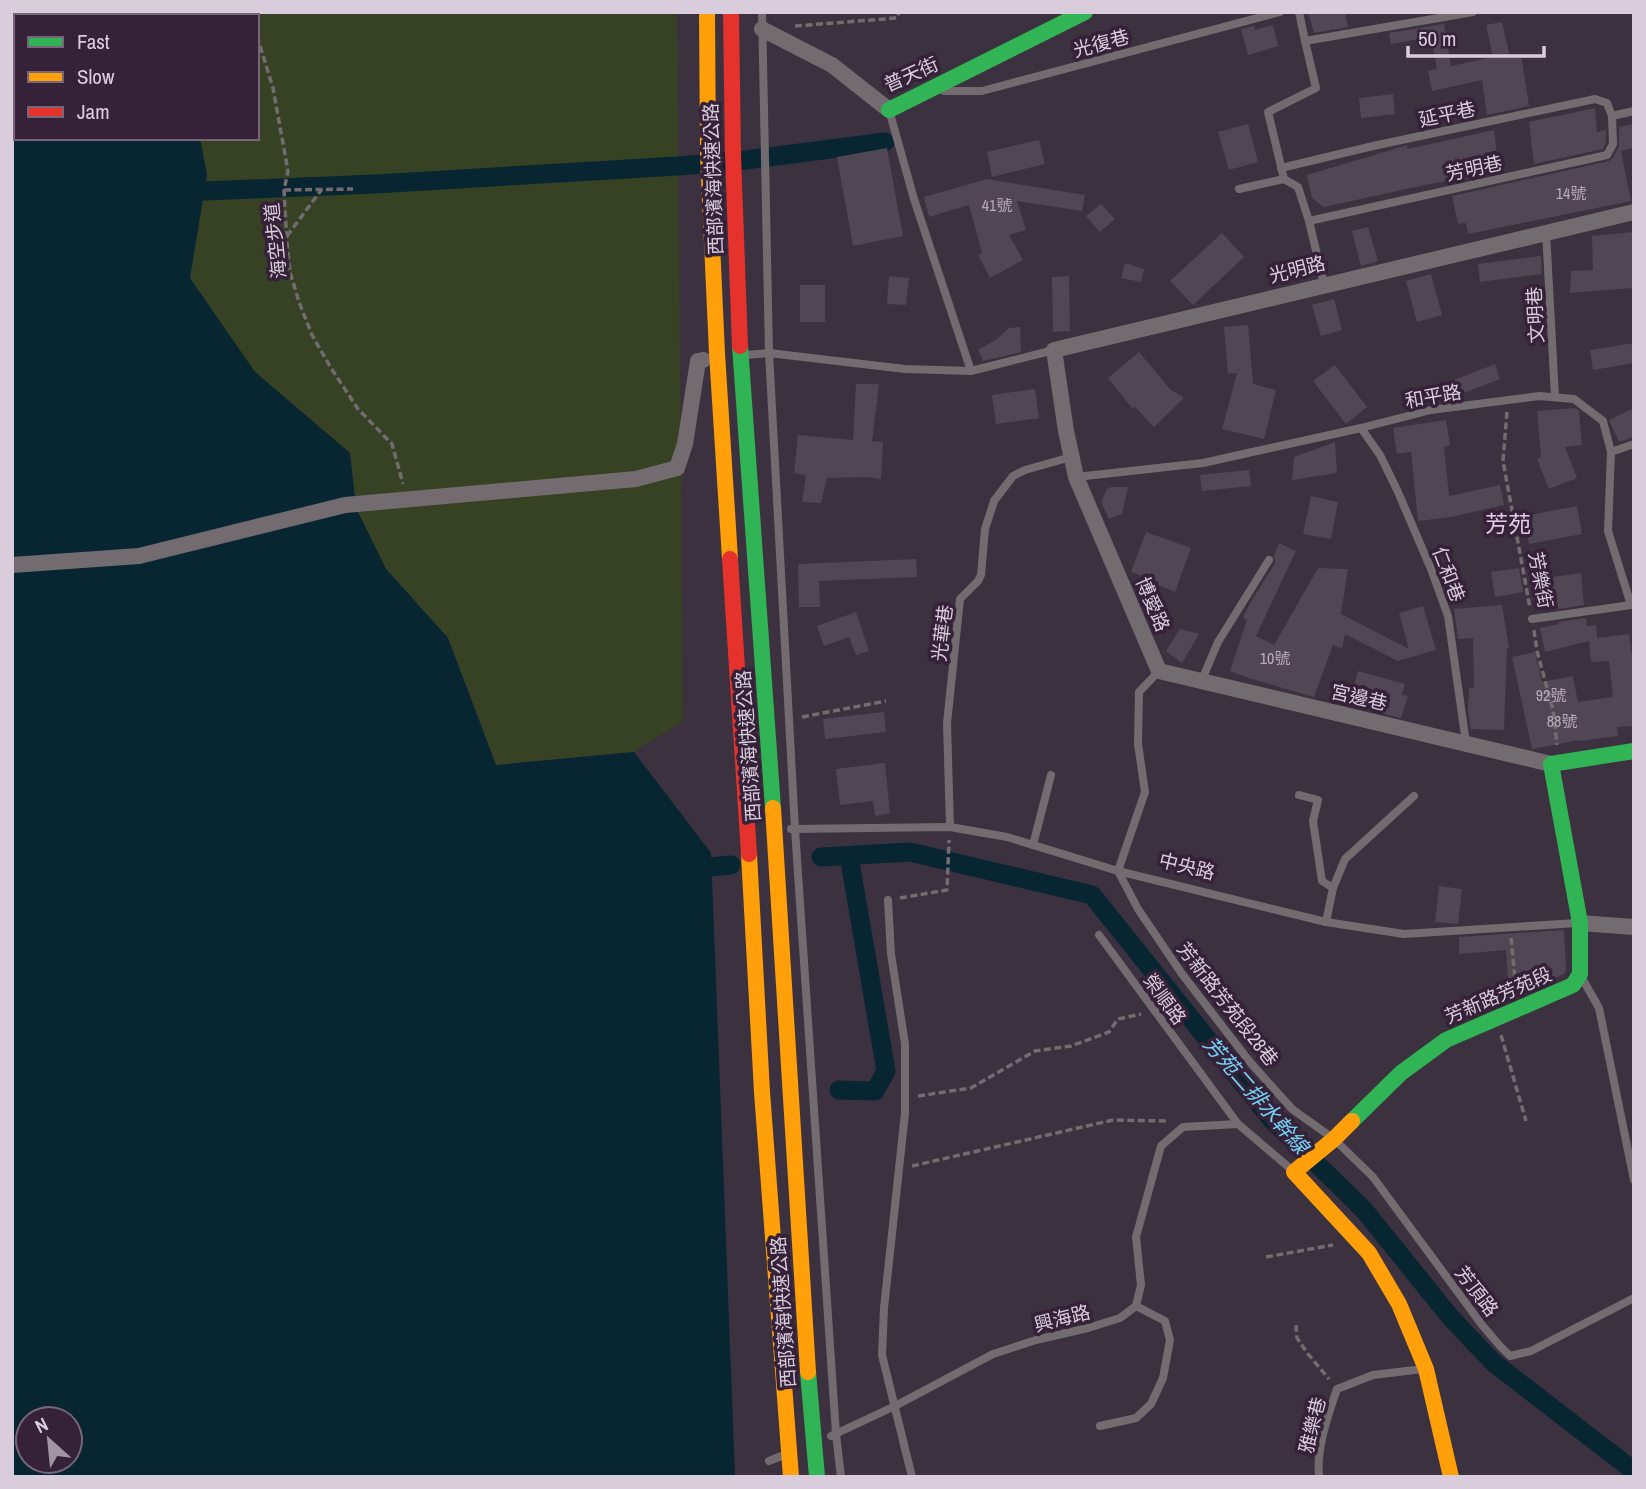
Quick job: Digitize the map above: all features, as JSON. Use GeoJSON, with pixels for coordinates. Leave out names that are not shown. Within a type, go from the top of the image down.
{"type":"FeatureCollection","features":[{"type":"Feature","properties":{"kind":"main road","name":"西部濱海快速公路"},"geometry":{"type":"LineString","coordinates":[[707,12],[708,155],[717,353],[763,1106],[792,1477]]}},
{"type":"Feature","properties":{"kind":"main road","name":"西部濱海快速公路"},"geometry":{"type":"LineString","coordinates":[[731,12],[740,351],[773,803],[807,1367],[817,1477]]}},
{"type":"Feature","properties":{"kind":"main road","name":"普天街"},"geometry":{"type":"LineString","coordinates":[[889,110],[1084,12]]}},
{"type":"Feature","properties":{"kind":"main road"},"geometry":{"type":"LineString","coordinates":[[1550,764],[1634,751]]}},
{"type":"Feature","properties":{"kind":"main road","name":"芳新路芳苑段"},"geometry":{"type":"LineString","coordinates":[[1294,1172],[1334,1139],[1401,1073],[1446,1040],[1573,985],[1580,974],[1580,923],[1550,764]]}},
{"type":"Feature","properties":{"kind":"main road"},"geometry":{"type":"LineString","coordinates":[[1294,1172],[1369,1253],[1399,1304],[1426,1369],[1451,1477]]}},
{"type":"Feature","properties":{"kind":"street","name":"普天街"},"geometry":{"type":"LineString","coordinates":[[762,29],[832,65],[889,110]]}},
{"type":"Feature","properties":{"kind":"street","name":"光明路"},"geometry":{"type":"LineString","coordinates":[[1054,350],[1634,212]]}},
{"type":"Feature","properties":{"kind":"street","name":"博愛路"},"geometry":{"type":"LineString","coordinates":[[1054,350],[1076,477],[1159,671]]}},
{"type":"Feature","properties":{"kind":"street"},"geometry":{"type":"LineString","coordinates":[[12,565],[139,556],[345,505],[636,479],[677,468],[685,444],[698,360],[703,360]]}},
{"type":"Feature","properties":{"kind":"street","name":"宮邊巷"},"geometry":{"type":"LineString","coordinates":[[1159,671],[1550,764]]}},
{"type":"Feature","properties":{"kind":"street","name":"中央路"},"geometry":{"type":"LineString","coordinates":[[1580,923],[1634,927]]}},
{"type":"Feature","properties":{"kind":"lane"},"geometry":{"type":"LineString","coordinates":[[762,12],[768,353],[795,829],[841,1477]]}},
{"type":"Feature","properties":{"kind":"lane","name":"光復巷"},"geometry":{"type":"LineString","coordinates":[[928,91],[982,91],[1280,12]]}},
{"type":"Feature","properties":{"kind":"lane"},"geometry":{"type":"LineString","coordinates":[[1283,179],[1268,112],[1316,88],[1299,12]]}},
{"type":"Feature","properties":{"kind":"lane"},"geometry":{"type":"LineString","coordinates":[[1305,41],[1473,12]]}},
{"type":"Feature","properties":{"kind":"lane","name":"延平巷"},"geometry":{"type":"LineString","coordinates":[[1281,168],[1595,99],[1607,103],[1612,116]]}},
{"type":"Feature","properties":{"kind":"lane"},"geometry":{"type":"LineString","coordinates":[[889,110],[914,199],[971,371]]}},
{"type":"Feature","properties":{"kind":"lane"},"geometry":{"type":"LineString","coordinates":[[1612,116],[1634,111]]}},
{"type":"Feature","properties":{"kind":"lane","name":"芳明巷"},"geometry":{"type":"LineString","coordinates":[[1309,221],[1607,155],[1613,144],[1612,116]]}},
{"type":"Feature","properties":{"kind":"lane"},"geometry":{"type":"LineString","coordinates":[[1239,189],[1283,179],[1298,187],[1324,284]]}},
{"type":"Feature","properties":{"kind":"lane","name":"文明巷"},"geometry":{"type":"LineString","coordinates":[[1546,232],[1555,396]]}},
{"type":"Feature","properties":{"kind":"lane","name":"光明路"},"geometry":{"type":"LineString","coordinates":[[703,360],[768,353],[905,369],[971,371],[1054,350]]}},
{"type":"Feature","properties":{"kind":"lane","name":"和平路"},"geometry":{"type":"LineString","coordinates":[[1076,477],[1203,463],[1431,410],[1555,396],[1574,399],[1603,421],[1611,452],[1608,531],[1632,605]]}},
{"type":"Feature","properties":{"kind":"lane","name":"仁和巷"},"geometry":{"type":"LineString","coordinates":[[1361,428],[1380,455],[1398,492],[1448,616],[1466,744]]}},
{"type":"Feature","properties":{"kind":"lane"},"geometry":{"type":"LineString","coordinates":[[1611,452],[1634,444]]}},
{"type":"Feature","properties":{"kind":"lane","name":"光華巷"},"geometry":{"type":"LineString","coordinates":[[950,828],[947,723],[960,600],[981,575],[985,529],[994,501],[1013,476],[1071,457]]}},
{"type":"Feature","properties":{"kind":"lane"},"geometry":{"type":"LineString","coordinates":[[1201,682],[1218,642],[1269,560]]}},
{"type":"Feature","properties":{"kind":"lane"},"geometry":{"type":"LineString","coordinates":[[1532,619],[1632,605]]}},
{"type":"Feature","properties":{"kind":"lane"},"geometry":{"type":"LineString","coordinates":[[1118,871],[1145,792],[1138,744],[1139,692],[1159,671]]}},
{"type":"Feature","properties":{"kind":"lane"},"geometry":{"type":"LineString","coordinates":[[1033,845],[1051,775]]}},
{"type":"Feature","properties":{"kind":"lane"},"geometry":{"type":"LineString","coordinates":[[1299,794],[1318,800],[1313,821],[1319,865],[1322,881],[1333,888]]}},
{"type":"Feature","properties":{"kind":"lane"},"geometry":{"type":"LineString","coordinates":[[1326,922],[1333,888],[1345,859],[1414,796]]}},
{"type":"Feature","properties":{"kind":"lane","name":"中央路"},"geometry":{"type":"LineString","coordinates":[[770,829],[950,828],[1007,837],[1118,871],[1326,922],[1404,934],[1580,923]]}},
{"type":"Feature","properties":{"kind":"lane"},"geometry":{"type":"LineString","coordinates":[[733,829],[758,829]]}},
{"type":"Feature","properties":{"kind":"lane","name":"芳新路芳苑段28巷"},"geometry":{"type":"LineString","coordinates":[[1118,871],[1138,909],[1182,974],[1249,1061],[1292,1109],[1334,1139]]}},
{"type":"Feature","properties":{"kind":"lane"},"geometry":{"type":"LineString","coordinates":[[888,900],[891,954],[905,1044],[905,1113],[884,1308],[882,1355],[912,1477]]}},
{"type":"Feature","properties":{"kind":"lane","name":"榮順路"},"geometry":{"type":"LineString","coordinates":[[1099,935],[1238,1124],[1294,1172]]}},
{"type":"Feature","properties":{"kind":"lane"},"geometry":{"type":"LineString","coordinates":[[1580,974],[1599,1008],[1634,1180]]}},
{"type":"Feature","properties":{"kind":"lane"},"geometry":{"type":"LineString","coordinates":[[1100,1426],[1136,1418],[1151,1404],[1163,1378],[1170,1340],[1165,1321],[1136,1306],[1141,1285],[1136,1237],[1161,1146],[1183,1127],[1238,1124]]}},
{"type":"Feature","properties":{"kind":"lane","name":"芳頂路"},"geometry":{"type":"LineString","coordinates":[[1334,1139],[1373,1177],[1482,1325],[1510,1356],[1531,1350],[1634,1298]]}},
{"type":"Feature","properties":{"kind":"lane","name":"興海路"},"geometry":{"type":"LineString","coordinates":[[769,1461],[895,1406],[993,1354],[1120,1318],[1136,1306]]}},
{"type":"Feature","properties":{"kind":"lane","name":"雅樂巷"},"geometry":{"type":"LineString","coordinates":[[1319,1477],[1318,1466],[1328,1414],[1337,1389],[1373,1375],[1426,1369]]}},
{"type":"Feature","properties":{"kind":"path"},"geometry":{"type":"LineString","coordinates":[[762,29],[897,18],[899,12]]}},
{"type":"Feature","properties":{"kind":"path","name":"海空步道"},"geometry":{"type":"LineString","coordinates":[[259,42],[273,88],[288,171],[284,190],[286,238],[290,272],[299,302],[312,335],[331,368],[358,409],[392,444],[408,499]]}},
{"type":"Feature","properties":{"kind":"path"},"geometry":{"type":"LineString","coordinates":[[286,238],[322,189]]}},
{"type":"Feature","properties":{"kind":"path"},"geometry":{"type":"LineString","coordinates":[[284,190],[353,189]]}},
{"type":"Feature","properties":{"kind":"path","name":"芳樂街"},"geometry":{"type":"LineString","coordinates":[[1508,400],[1503,461],[1536,651],[1553,710],[1557,748],[1550,764]]}},
{"type":"Feature","properties":{"kind":"path"},"geometry":{"type":"LineString","coordinates":[[789,720],[886,701]]}},
{"type":"Feature","properties":{"kind":"path"},"geometry":{"type":"LineString","coordinates":[[888,900],[947,890],[950,828]]}},
{"type":"Feature","properties":{"kind":"path"},"geometry":{"type":"LineString","coordinates":[[1510,927],[1518,1009]]}},
{"type":"Feature","properties":{"kind":"path"},"geometry":{"type":"LineString","coordinates":[[905,1098],[971,1088],[1035,1051],[1071,1046],[1109,1032],[1118,1019],[1155,1012]]}},
{"type":"Feature","properties":{"kind":"path"},"geometry":{"type":"LineString","coordinates":[[1496,1018],[1526,1121]]}},
{"type":"Feature","properties":{"kind":"path"},"geometry":{"type":"LineString","coordinates":[[900,1169],[1113,1120],[1170,1121],[1183,1127]]}},
{"type":"Feature","properties":{"kind":"path"},"geometry":{"type":"LineString","coordinates":[[1266,1257],[1358,1240]]}},
{"type":"Feature","properties":{"kind":"path"},"geometry":{"type":"LineString","coordinates":[[1296,1325],[1297,1338],[1337,1389]]}},
{"type":"Feature","properties":{"kind":"green space"},"geometry":{"type":"Polygon","coordinates":[[[677,12],[683,721],[634,752],[496,765],[448,638],[386,569],[356,508],[350,453],[255,372],[189,278],[207,175],[200,140],[259,140],[259,14],[176,14],[677,12]]]}},
{"type":"Feature","properties":{"kind":"water"},"geometry":{"type":"Polygon","coordinates":[[[12,12],[178,12],[14,14],[14,140],[200,140],[207,175],[190,278],[255,372],[350,453],[356,508],[386,569],[448,638],[496,765],[634,752],[711,853],[735,1477],[12,1477],[12,12]]]}},
{"type":"Feature","properties":{"kind":"building"},"geometry":{"type":"Polygon","coordinates":[[[1308,12],[1345,12],[1348,27],[1314,33],[1308,12]]]}},
{"type":"Feature","properties":{"kind":"building"},"geometry":{"type":"Polygon","coordinates":[[[1502,22],[1510,57],[1521,55],[1529,106],[1487,115],[1482,80],[1432,91],[1428,71],[1437,69],[1431,37],[1391,44],[1389,33],[1444,24],[1451,66],[1493,57],[1486,25],[1502,22]]]}},
{"type":"Feature","properties":{"kind":"building"},"geometry":{"type":"Polygon","coordinates":[[[1273,25],[1278,46],[1248,55],[1241,29],[1254,26],[1255,30],[1273,25]]]}},
{"type":"Feature","properties":{"kind":"building"},"geometry":{"type":"Polygon","coordinates":[[[1393,94],[1395,114],[1361,118],[1359,98],[1393,94]]]}},
{"type":"Feature","properties":{"kind":"building"},"geometry":{"type":"Polygon","coordinates":[[[1595,108],[1597,132],[1606,130],[1603,149],[1534,164],[1529,122],[1595,108]]]}},
{"type":"Feature","properties":{"kind":"building"},"geometry":{"type":"Polygon","coordinates":[[[1248,124],[1258,162],[1229,170],[1218,132],[1248,124]]]}},
{"type":"Feature","properties":{"kind":"building"},"geometry":{"type":"Polygon","coordinates":[[[1634,124],[1634,148],[1621,151],[1631,201],[1468,234],[1466,223],[1458,224],[1452,196],[1609,161],[1619,146],[1619,127],[1634,124]]]}},
{"type":"Feature","properties":{"kind":"building"},"geometry":{"type":"Polygon","coordinates":[[[1494,130],[1499,172],[1324,207],[1312,198],[1307,175],[1407,145],[1408,149],[1494,130]]]}},
{"type":"Feature","properties":{"kind":"building"},"geometry":{"type":"Polygon","coordinates":[[[1039,140],[1045,164],[992,177],[987,152],[1039,140]]]}},
{"type":"Feature","properties":{"kind":"building"},"geometry":{"type":"Polygon","coordinates":[[[887,148],[903,236],[853,246],[837,157],[887,148]]]}},
{"type":"Feature","properties":{"kind":"building"},"geometry":{"type":"Polygon","coordinates":[[[987,179],[1085,195],[1082,211],[1017,201],[1026,230],[1009,235],[1023,260],[990,278],[978,255],[982,253],[969,205],[929,217],[924,197],[987,179]]]}},
{"type":"Feature","properties":{"kind":"building"},"geometry":{"type":"Polygon","coordinates":[[[1101,204],[1115,219],[1100,232],[1086,216],[1101,204]]]}},
{"type":"Feature","properties":{"kind":"building"},"geometry":{"type":"Polygon","coordinates":[[[1368,227],[1378,261],[1361,266],[1352,231],[1368,227]]]}},
{"type":"Feature","properties":{"kind":"building"},"geometry":{"type":"Polygon","coordinates":[[[1634,232],[1634,288],[1570,293],[1571,271],[1593,270],[1592,236],[1634,232]]]}},
{"type":"Feature","properties":{"kind":"building"},"geometry":{"type":"Polygon","coordinates":[[[1222,233],[1244,257],[1193,305],[1170,281],[1222,233]]]}},
{"type":"Feature","properties":{"kind":"building"},"geometry":{"type":"Polygon","coordinates":[[[1541,256],[1542,274],[1480,282],[1478,264],[1541,256]]]}},
{"type":"Feature","properties":{"kind":"building"},"geometry":{"type":"Polygon","coordinates":[[[1125,263],[1144,269],[1141,282],[1121,278],[1125,263]]]}},
{"type":"Feature","properties":{"kind":"building"},"geometry":{"type":"Polygon","coordinates":[[[1431,274],[1442,315],[1417,322],[1406,281],[1431,274]]]}},
{"type":"Feature","properties":{"kind":"building"},"geometry":{"type":"Polygon","coordinates":[[[889,276],[909,278],[906,305],[887,304],[889,276]]]}},
{"type":"Feature","properties":{"kind":"building"},"geometry":{"type":"Polygon","coordinates":[[[1069,276],[1070,331],[1053,332],[1052,277],[1069,276]]]}},
{"type":"Feature","properties":{"kind":"building"},"geometry":{"type":"Polygon","coordinates":[[[800,285],[825,285],[825,322],[800,322],[800,285]]]}},
{"type":"Feature","properties":{"kind":"building"},"geometry":{"type":"Polygon","coordinates":[[[1334,299],[1342,330],[1321,336],[1312,305],[1334,299]]]}},
{"type":"Feature","properties":{"kind":"building"},"geometry":{"type":"Polygon","coordinates":[[[1248,325],[1253,384],[1276,390],[1264,439],[1222,429],[1237,373],[1228,374],[1224,327],[1248,325]]]}},
{"type":"Feature","properties":{"kind":"building"},"geometry":{"type":"Polygon","coordinates":[[[1020,327],[1021,352],[983,361],[978,350],[1009,328],[1020,327]]]}},
{"type":"Feature","properties":{"kind":"building"},"geometry":{"type":"Polygon","coordinates":[[[1634,343],[1634,363],[1593,370],[1590,350],[1634,343]]]}},
{"type":"Feature","properties":{"kind":"building"},"geometry":{"type":"Polygon","coordinates":[[[1139,352],[1170,389],[1184,398],[1154,427],[1135,407],[1132,408],[1108,378],[1139,352]]]}},
{"type":"Feature","properties":{"kind":"building"},"geometry":{"type":"Polygon","coordinates":[[[1495,364],[1500,379],[1459,395],[1454,380],[1495,364]]]}},
{"type":"Feature","properties":{"kind":"building"},"geometry":{"type":"Polygon","coordinates":[[[1335,365],[1367,407],[1346,424],[1313,381],[1335,365]]]}},
{"type":"Feature","properties":{"kind":"building"},"geometry":{"type":"Polygon","coordinates":[[[856,384],[879,384],[872,441],[883,442],[881,479],[827,478],[821,503],[802,502],[806,475],[794,473],[798,435],[853,440],[856,384]]]}},
{"type":"Feature","properties":{"kind":"building"},"geometry":{"type":"Polygon","coordinates":[[[1035,389],[1039,418],[996,424],[992,395],[1035,389]]]}},
{"type":"Feature","properties":{"kind":"building"},"geometry":{"type":"Polygon","coordinates":[[[1575,408],[1579,411],[1582,445],[1565,447],[1577,478],[1549,489],[1537,459],[1541,457],[1537,411],[1575,408]]]}},
{"type":"Feature","properties":{"kind":"building"},"geometry":{"type":"Polygon","coordinates":[[[1634,408],[1634,437],[1619,442],[1609,420],[1634,408]]]}},
{"type":"Feature","properties":{"kind":"building"},"geometry":{"type":"Polygon","coordinates":[[[1446,420],[1450,445],[1444,447],[1449,496],[1500,485],[1504,505],[1451,517],[1418,521],[1411,452],[1397,454],[1393,428],[1446,420]]]}},
{"type":"Feature","properties":{"kind":"building"},"geometry":{"type":"Polygon","coordinates":[[[1335,442],[1337,473],[1292,480],[1294,457],[1335,442]]]}},
{"type":"Feature","properties":{"kind":"building"},"geometry":{"type":"Polygon","coordinates":[[[1249,470],[1251,486],[1202,491],[1200,475],[1249,470]]]}},
{"type":"Feature","properties":{"kind":"building"},"geometry":{"type":"Polygon","coordinates":[[[1128,487],[1122,514],[1109,519],[1101,502],[1107,489],[1128,487]]]}},
{"type":"Feature","properties":{"kind":"building"},"geometry":{"type":"Polygon","coordinates":[[[1311,496],[1338,502],[1331,539],[1303,534],[1311,496]]]}},
{"type":"Feature","properties":{"kind":"building"},"geometry":{"type":"Polygon","coordinates":[[[1577,506],[1582,534],[1529,544],[1524,516],[1577,506]]]}},
{"type":"Feature","properties":{"kind":"building"},"geometry":{"type":"Polygon","coordinates":[[[1146,532],[1191,548],[1175,592],[1158,585],[1159,582],[1131,572],[1146,532]]]}},
{"type":"Feature","properties":{"kind":"building"},"geometry":{"type":"Polygon","coordinates":[[[1279,543],[1296,551],[1256,636],[1274,645],[1318,568],[1348,569],[1341,614],[1409,649],[1399,613],[1423,606],[1436,650],[1398,661],[1345,634],[1342,649],[1333,645],[1314,697],[1230,671],[1247,620],[1243,618],[1275,563],[1274,556],[1279,543]]]}},
{"type":"Feature","properties":{"kind":"building"},"geometry":{"type":"Polygon","coordinates":[[[916,559],[917,577],[819,581],[820,607],[799,607],[798,564],[916,559]]]}},
{"type":"Feature","properties":{"kind":"building"},"geometry":{"type":"Polygon","coordinates":[[[1519,568],[1523,592],[1495,597],[1491,572],[1519,568]]]}},
{"type":"Feature","properties":{"kind":"building"},"geometry":{"type":"Polygon","coordinates":[[[1581,573],[1584,605],[1558,609],[1556,595],[1540,598],[1538,579],[1581,573]]]}},
{"type":"Feature","properties":{"kind":"building"},"geometry":{"type":"Polygon","coordinates":[[[1502,605],[1509,648],[1504,730],[1471,729],[1468,711],[1469,688],[1474,688],[1473,638],[1458,639],[1454,609],[1502,605]]]}},
{"type":"Feature","properties":{"kind":"building"},"geometry":{"type":"Polygon","coordinates":[[[856,612],[869,651],[856,655],[849,637],[824,646],[817,626],[856,612]]]}},
{"type":"Feature","properties":{"kind":"building"},"geometry":{"type":"Polygon","coordinates":[[[1586,618],[1587,626],[1596,625],[1597,638],[1629,634],[1634,670],[1634,726],[1617,727],[1618,736],[1532,749],[1512,657],[1535,652],[1542,682],[1573,676],[1578,702],[1613,697],[1609,661],[1591,662],[1589,641],[1545,652],[1540,628],[1586,618]]]}},
{"type":"Feature","properties":{"kind":"building"},"geometry":{"type":"Polygon","coordinates":[[[1180,629],[1199,634],[1182,663],[1166,651],[1180,629]]]}},
{"type":"Feature","properties":{"kind":"building"},"geometry":{"type":"Polygon","coordinates":[[[1358,671],[1405,684],[1402,695],[1408,696],[1401,718],[1348,705],[1358,671]]]}},
{"type":"Feature","properties":{"kind":"building"},"geometry":{"type":"Polygon","coordinates":[[[884,712],[886,732],[825,739],[823,719],[884,712]]]}},
{"type":"Feature","properties":{"kind":"building"},"geometry":{"type":"Polygon","coordinates":[[[885,763],[890,813],[875,816],[873,801],[840,805],[836,769],[885,763]]]}},
{"type":"Feature","properties":{"kind":"building"},"geometry":{"type":"Polygon","coordinates":[[[1439,886],[1462,889],[1458,924],[1435,922],[1439,886]]]}},
{"type":"Feature","properties":{"kind":"building"},"geometry":{"type":"Polygon","coordinates":[[[1564,930],[1564,974],[1494,1004],[1492,986],[1508,981],[1506,950],[1459,954],[1459,937],[1564,930]]]}},
{"type":"Feature","properties":{"kind":"waterway"},"geometry":{"type":"LineString","coordinates":[[204,191],[678,166],[885,142]]}},
{"type":"Feature","properties":{"kind":"waterway","name":"芳苑二排水幹線"},"geometry":{"type":"LineString","coordinates":[[821,857],[910,852],[1092,895],[1273,1121],[1364,1210],[1451,1318],[1494,1363],[1634,1471]]}},
{"type":"Feature","properties":{"kind":"waterway"},"geometry":{"type":"LineString","coordinates":[[839,1090],[875,1091],[886,1071],[849,856]]}},
{"type":"Feature","properties":{"kind":"waterway"},"geometry":{"type":"LineString","coordinates":[[687,869],[731,865]]}},
{"type":"Feature","properties":{"kind":"traffic: fast"},"geometry":{"type":"LineString","coordinates":[[889,110],[1085,12]]}},
{"type":"Feature","properties":{"kind":"traffic: fast"},"geometry":{"type":"LineString","coordinates":[[740,346],[773,808]]}},
{"type":"Feature","properties":{"kind":"traffic: fast"},"geometry":{"type":"LineString","coordinates":[[1352,1121],[1401,1073],[1446,1040],[1573,985],[1580,974],[1580,923],[1551,764],[1634,751]]}},
{"type":"Feature","properties":{"kind":"traffic: fast"},"geometry":{"type":"LineString","coordinates":[[808,1372],[817,1477]]}},
{"type":"Feature","properties":{"kind":"traffic: slow"},"geometry":{"type":"LineString","coordinates":[[707,12],[708,155],[730,559]]}},
{"type":"Feature","properties":{"kind":"traffic: slow"},"geometry":{"type":"LineString","coordinates":[[773,808],[808,1372]]}},
{"type":"Feature","properties":{"kind":"traffic: slow"},"geometry":{"type":"LineString","coordinates":[[749,854],[762,1092],[791,1477]]}},
{"type":"Feature","properties":{"kind":"traffic: slow"},"geometry":{"type":"LineString","coordinates":[[1352,1121],[1294,1172],[1369,1253],[1399,1304],[1426,1369],[1451,1477]]}},
{"type":"Feature","properties":{"kind":"traffic: jam"},"geometry":{"type":"LineString","coordinates":[[731,12],[740,346]]}},
{"type":"Feature","properties":{"kind":"traffic: jam"},"geometry":{"type":"LineString","coordinates":[[730,559],[749,854]]}},
{"type":"Feature","properties":{"kind":"district","name":"芳苑"},"geometry":{"type":"Point","coordinates":[1508,523]}}]}
